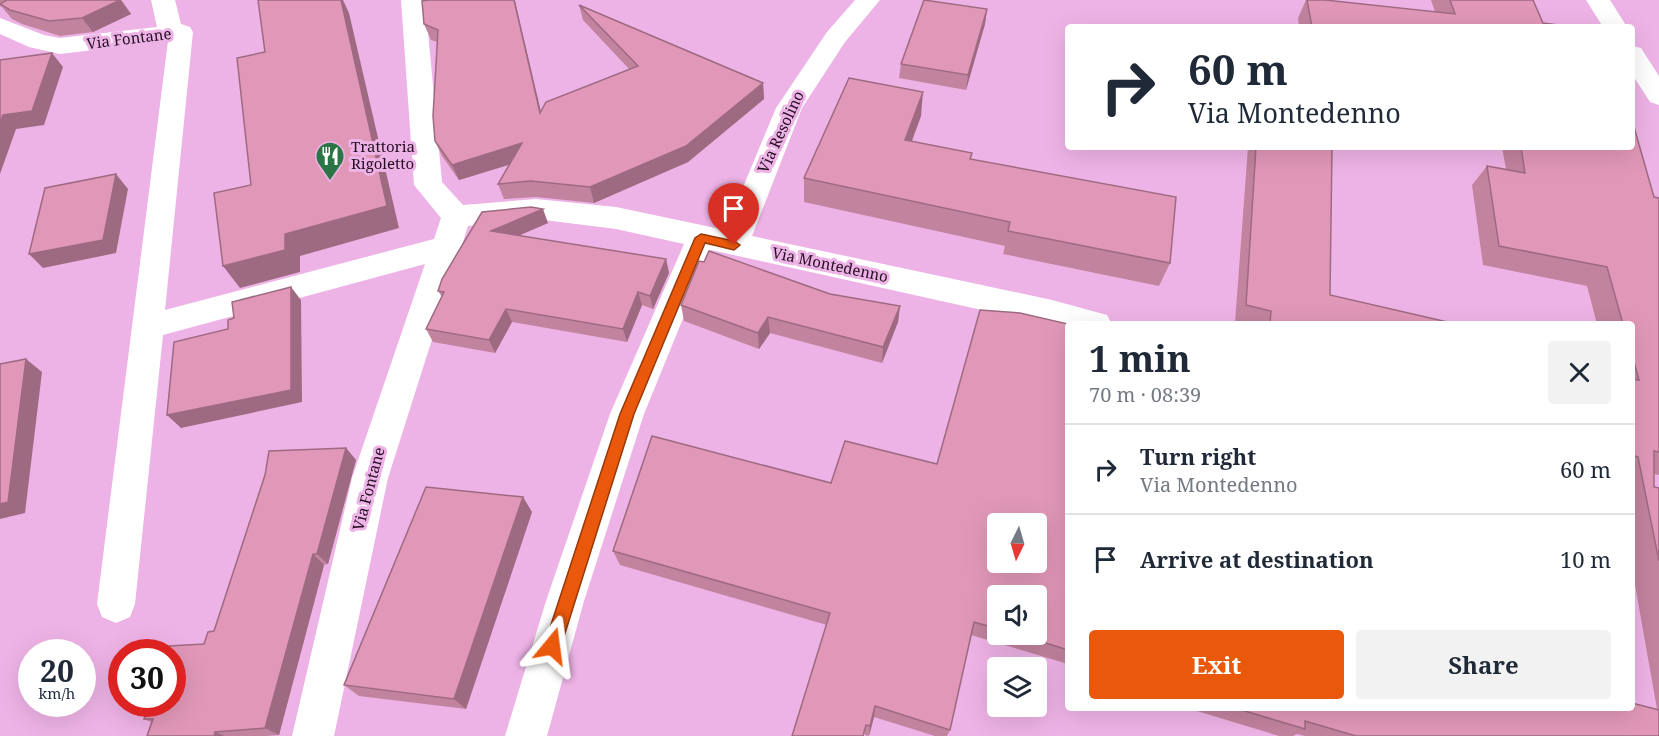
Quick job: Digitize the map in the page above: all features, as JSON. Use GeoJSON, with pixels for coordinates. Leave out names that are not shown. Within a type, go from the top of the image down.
{"type":"FeatureCollection","features":[{"type":"Feature","properties":{"kind":"street"},"geometry":{"type":"LineString","coordinates":[[131,17],[162,35],[163,0]]}},
{"type":"Feature","properties":{"kind":"street"},"geometry":{"type":"LineString","coordinates":[[147,327],[450,231],[428,185],[413,0]]}},
{"type":"Feature","properties":{"kind":"street","name":"Via Resolino"},"geometry":{"type":"LineString","coordinates":[[526,736],[565,601],[627,414],[789,108],[836,37],[868,0]]}},
{"type":"Feature","properties":{"kind":"street"},"geometry":{"type":"LineString","coordinates":[[1598,0],[1613,24]]}},
{"type":"Feature","properties":{"kind":"street","name":"Via Fontane"},"geometry":{"type":"LineString","coordinates":[[0,25],[38,42],[60,46],[181,32],[116,604]]}},
{"type":"Feature","properties":{"kind":"street"},"geometry":{"type":"LineString","coordinates":[[1635,59],[1659,96]]}},
{"type":"Feature","properties":{"kind":"street","name":"Via Montedenno"},"geometry":{"type":"LineString","coordinates":[[450,231],[536,209],[616,218],[1085,321]]}},
{"type":"Feature","properties":{"kind":"street","name":"Via Fontane"},"geometry":{"type":"LineString","coordinates":[[313,736],[370,478],[450,231]]}},
{"type":"Feature","properties":{"kind":"building"},"geometry":{"type":"Polygon","coordinates":[[[7,0],[120,0],[82,18],[49,21],[10,10],[0,4],[7,0]]]}},
{"type":"Feature","properties":{"kind":"building"},"geometry":{"type":"Polygon","coordinates":[[[258,0],[341,0],[387,206],[285,234],[285,250],[223,266],[214,193],[251,185],[237,58],[265,52],[258,0]]]}},
{"type":"Feature","properties":{"kind":"building"},"geometry":{"type":"Polygon","coordinates":[[[514,0],[540,113],[546,102],[638,66],[579,5],[763,83],[686,146],[590,187],[531,181],[498,184],[522,143],[452,165],[435,141],[433,116],[438,30],[424,24],[422,1],[514,0]]]}},
{"type":"Feature","properties":{"kind":"building"},"geometry":{"type":"Polygon","coordinates":[[[924,0],[987,9],[968,75],[901,64],[924,0]]]}},
{"type":"Feature","properties":{"kind":"building"},"geometry":{"type":"Polygon","coordinates":[[[1307,0],[1455,14],[1450,0],[1533,0],[1543,23],[1550,24],[1311,24],[1307,0]]]}},
{"type":"Feature","properties":{"kind":"building"},"geometry":{"type":"Polygon","coordinates":[[[52,53],[32,111],[3,115],[0,123],[0,60],[52,53]]]}},
{"type":"Feature","properties":{"kind":"building"},"geometry":{"type":"Polygon","coordinates":[[[849,78],[923,92],[905,140],[972,153],[970,159],[1176,197],[1170,263],[1008,231],[1010,222],[804,178],[849,78]]]}},
{"type":"Feature","properties":{"kind":"building"},"geometry":{"type":"Polygon","coordinates":[[[1635,130],[1654,197],[1659,198],[1659,452],[1654,451],[1654,487],[1659,488],[1659,561],[1638,457],[1635,456],[1635,379],[1639,380],[1635,366],[1635,321],[1622,321],[1607,267],[1499,246],[1487,166],[1525,173],[1521,150],[1635,150],[1635,130]]]}},
{"type":"Feature","properties":{"kind":"building"},"geometry":{"type":"Polygon","coordinates":[[[1256,150],[1332,150],[1330,295],[1443,321],[1270,321],[1271,311],[1246,305],[1256,150]]]}},
{"type":"Feature","properties":{"kind":"building"},"geometry":{"type":"Polygon","coordinates":[[[116,174],[103,240],[29,254],[45,188],[116,174]]]}},
{"type":"Feature","properties":{"kind":"building"},"geometry":{"type":"Polygon","coordinates":[[[531,207],[543,209],[491,231],[666,259],[650,296],[638,292],[623,329],[506,309],[489,340],[426,329],[444,292],[438,291],[442,279],[482,212],[531,207]]]}},
{"type":"Feature","properties":{"kind":"building"},"geometry":{"type":"Polygon","coordinates":[[[709,251],[830,294],[900,306],[883,347],[768,317],[758,333],[681,305],[699,261],[704,262],[709,251]]]}},
{"type":"Feature","properties":{"kind":"building"},"geometry":{"type":"Polygon","coordinates":[[[291,287],[291,390],[167,415],[174,342],[228,329],[228,320],[234,318],[232,302],[291,287]]]}},
{"type":"Feature","properties":{"kind":"building"},"geometry":{"type":"Polygon","coordinates":[[[980,310],[1020,313],[1065,323],[1065,649],[1047,643],[1047,585],[987,585],[987,626],[974,622],[950,730],[875,706],[870,726],[866,725],[863,736],[792,736],[830,613],[613,551],[652,436],[831,483],[845,441],[937,464],[980,310]]]}},
{"type":"Feature","properties":{"kind":"building"},"geometry":{"type":"Polygon","coordinates":[[[26,359],[8,502],[0,504],[0,364],[26,359]]]}},
{"type":"Feature","properties":{"kind":"building"},"geometry":{"type":"Polygon","coordinates":[[[346,448],[317,554],[313,554],[265,728],[215,732],[214,736],[147,736],[153,719],[144,719],[145,717],[186,717],[186,645],[204,644],[208,632],[214,631],[265,475],[269,451],[346,448]]]}},
{"type":"Feature","properties":{"kind":"building"},"geometry":{"type":"Polygon","coordinates":[[[426,487],[523,497],[454,699],[344,685],[426,487]]]}},
{"type":"Feature","properties":{"kind":"building"},"geometry":{"type":"Polygon","coordinates":[[[1635,704],[1659,710],[1659,736],[1356,736],[1305,721],[1305,729],[1245,711],[1635,711],[1635,704]]]}},
{"type":"Feature","properties":{"kind":"place","name":"Trattoria Rigoletto"},"geometry":{"type":"Point","coordinates":[330,182]}},
{"type":"Feature","properties":{"kind":"route"},"geometry":{"type":"LineString","coordinates":[[552,646],[627,414],[701,238],[734,245]]}}]}
